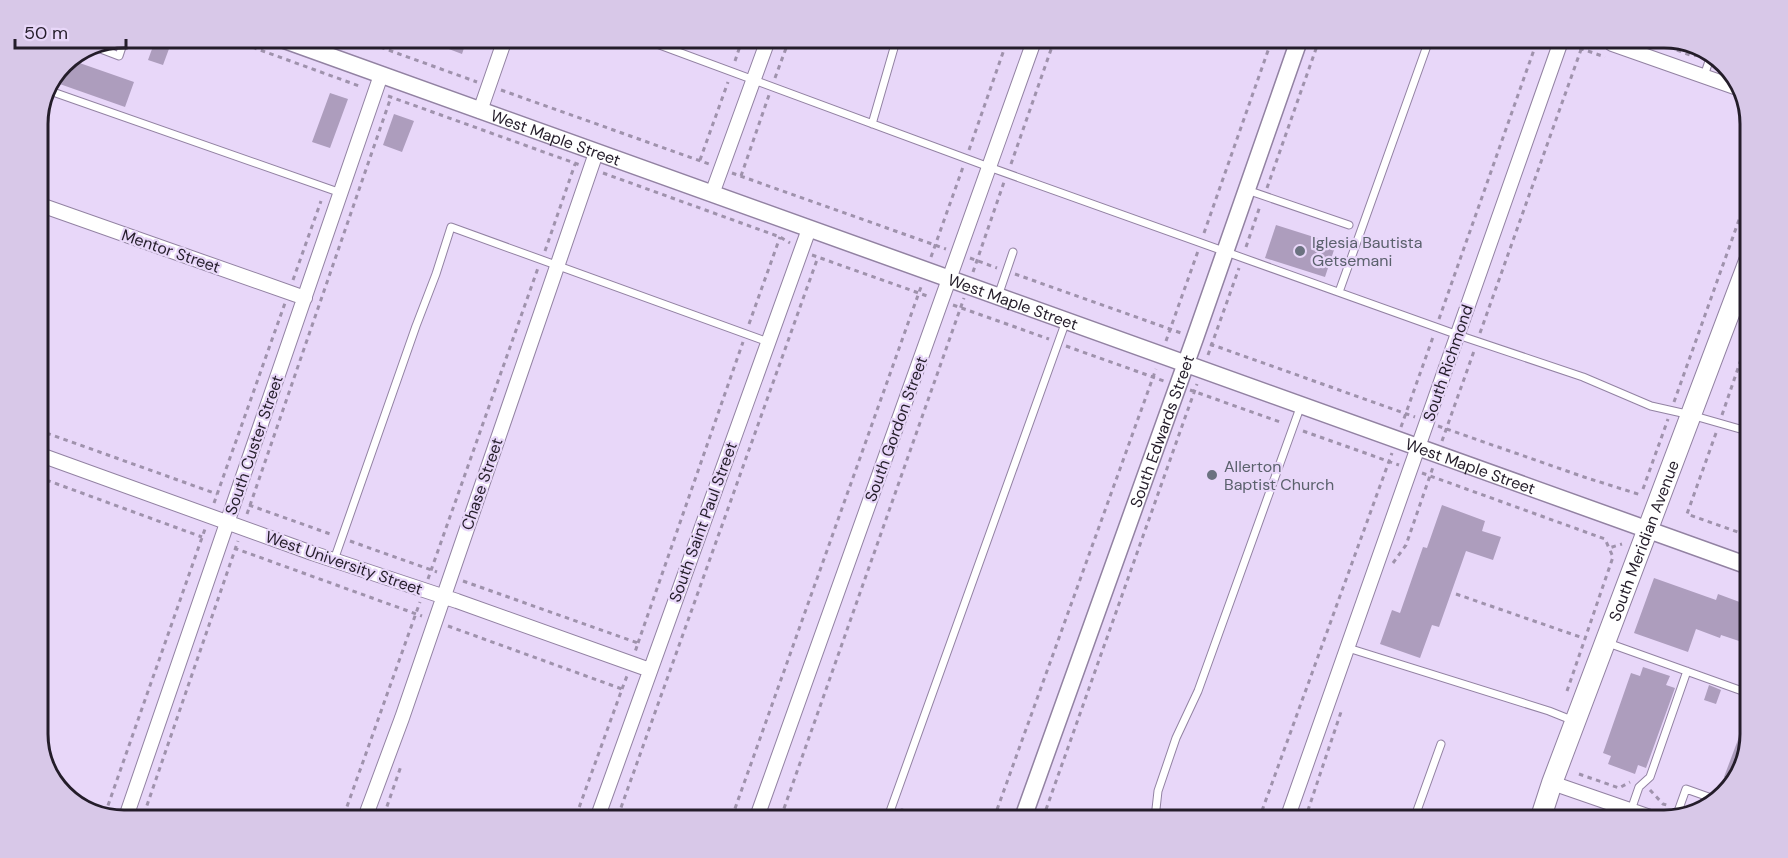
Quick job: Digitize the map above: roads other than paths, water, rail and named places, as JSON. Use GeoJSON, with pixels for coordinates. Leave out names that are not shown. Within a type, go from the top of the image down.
{"type":"FeatureCollection","features":[{"type":"Feature","properties":{"kind":"main road","name":"South Meridian Avenue"},"geometry":{"type":"LineString","coordinates":[[1543,810],[1567,718],[1606,642],[1740,285]]}},
{"type":"Feature","properties":{"kind":"street","name":"West Maple Street"},"geometry":{"type":"LineString","coordinates":[[307,48],[480,111],[593,161],[712,194],[1740,564]]}},
{"type":"Feature","properties":{"kind":"street"},"geometry":{"type":"LineString","coordinates":[[480,111],[502,48]]}},
{"type":"Feature","properties":{"kind":"street"},"geometry":{"type":"LineString","coordinates":[[712,194],[765,48]]}},
{"type":"Feature","properties":{"kind":"street","name":"South Gordon Street"},"geometry":{"type":"LineString","coordinates":[[760,810],[1032,48]]}},
{"type":"Feature","properties":{"kind":"street","name":"South Edwards Street"},"geometry":{"type":"LineString","coordinates":[[1026,810],[1186,364],[1296,48]]}},
{"type":"Feature","properties":{"kind":"street","name":"South Richmond"},"geometry":{"type":"LineString","coordinates":[[1290,810],[1559,48]]}},
{"type":"Feature","properties":{"kind":"street"},"geometry":{"type":"LineString","coordinates":[[1624,48],[1729,85]]}},
{"type":"Feature","properties":{"kind":"street","name":"South Custer Street"},"geometry":{"type":"LineString","coordinates":[[128,810],[381,75]]}},
{"type":"Feature","properties":{"kind":"street","name":"Chase Street"},"geometry":{"type":"LineString","coordinates":[[368,810],[593,161]]}},
{"type":"Feature","properties":{"kind":"street","name":"Mentor Street"},"geometry":{"type":"LineString","coordinates":[[48,208],[305,298]]}},
{"type":"Feature","properties":{"kind":"street","name":"South Saint Paul Street"},"geometry":{"type":"LineString","coordinates":[[600,810],[809,229]]}},
{"type":"Feature","properties":{"kind":"street","name":"West University Street"},"geometry":{"type":"LineString","coordinates":[[48,458],[650,670]]}},
{"type":"Feature","properties":{"kind":"street"},"geometry":{"type":"LineString","coordinates":[[1552,783],[1631,810]]}},
{"type":"Feature","properties":{"kind":"lane"},"geometry":{"type":"LineString","coordinates":[[105,51],[119,56],[122,48]]}},
{"type":"Feature","properties":{"kind":"lane"},"geometry":{"type":"LineString","coordinates":[[667,48],[989,167],[1458,335],[1583,377],[1651,406],[1740,429]]}},
{"type":"Feature","properties":{"kind":"lane"},"geometry":{"type":"LineString","coordinates":[[872,124],[894,48]]}},
{"type":"Feature","properties":{"kind":"lane"},"geometry":{"type":"LineString","coordinates":[[1339,292],[1426,48]]}},
{"type":"Feature","properties":{"kind":"lane"},"geometry":{"type":"LineString","coordinates":[[1704,76],[1709,63]]}},
{"type":"Feature","properties":{"kind":"lane"},"geometry":{"type":"LineString","coordinates":[[55,92],[341,193]]}},
{"type":"Feature","properties":{"kind":"lane"},"geometry":{"type":"LineString","coordinates":[[1247,190],[1349,225]]}},
{"type":"Feature","properties":{"kind":"lane"},"geometry":{"type":"LineString","coordinates":[[334,560],[451,227],[768,342]]}},
{"type":"Feature","properties":{"kind":"lane"},"geometry":{"type":"LineString","coordinates":[[998,296],[1014,252]]}},
{"type":"Feature","properties":{"kind":"lane"},"geometry":{"type":"LineString","coordinates":[[891,810],[1066,321]]}},
{"type":"Feature","properties":{"kind":"lane"},"geometry":{"type":"LineString","coordinates":[[1156,810],[1158,791],[1176,738],[1198,691],[1301,405]]}},
{"type":"Feature","properties":{"kind":"lane"},"geometry":{"type":"LineString","coordinates":[[1606,642],[1740,691]]}},
{"type":"Feature","properties":{"kind":"lane"},"geometry":{"type":"LineString","coordinates":[[1348,648],[1567,718]]}},
{"type":"Feature","properties":{"kind":"lane"},"geometry":{"type":"LineString","coordinates":[[1631,810],[1639,787],[1650,777],[1687,671]]}},
{"type":"Feature","properties":{"kind":"lane"},"geometry":{"type":"LineString","coordinates":[[1417,810],[1442,744]]}},
{"type":"Feature","properties":{"kind":"lane"},"geometry":{"type":"LineString","coordinates":[[1679,808],[1686,789],[1707,796]]}},
{"type":"Feature","properties":{"kind":"place","name":"Iglesia Bautista Getsemani"},"geometry":{"type":"Point","coordinates":[1300,251]}},
{"type":"Feature","properties":{"kind":"place","name":"Allerton Baptist Church"},"geometry":{"type":"Point","coordinates":[1212,475]}}]}
